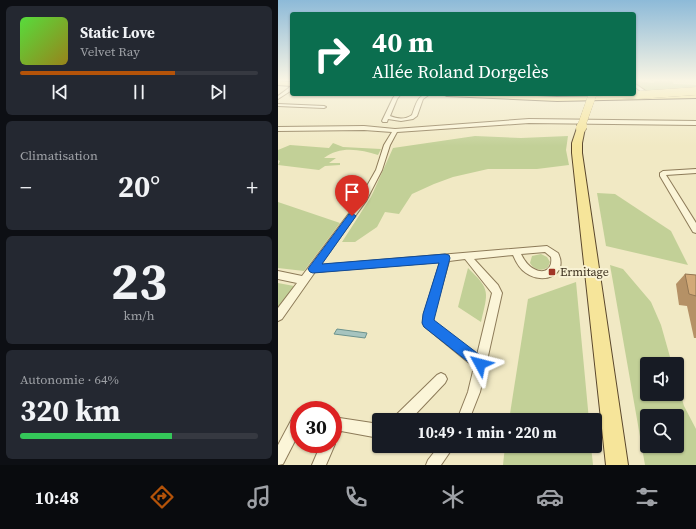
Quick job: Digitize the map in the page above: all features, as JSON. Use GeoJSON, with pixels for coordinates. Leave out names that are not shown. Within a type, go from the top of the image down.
{"type":"FeatureCollection","features":[{"type":"Feature","properties":{"kind":"main road"},"geometry":{"type":"LineString","coordinates":[[590,103],[580,128],[577,153],[617,465]]}},
{"type":"Feature","properties":{"kind":"street"},"geometry":{"type":"LineString","coordinates":[[380,129],[393,103]]}},
{"type":"Feature","properties":{"kind":"street"},"geometry":{"type":"LineString","coordinates":[[387,117],[402,120],[412,118],[419,103]]}},
{"type":"Feature","properties":{"kind":"street"},"geometry":{"type":"LineString","coordinates":[[278,105],[324,107]]}},
{"type":"Feature","properties":{"kind":"street"},"geometry":{"type":"LineString","coordinates":[[278,129],[395,130],[529,121],[696,123]]}},
{"type":"Feature","properties":{"kind":"street"},"geometry":{"type":"LineString","coordinates":[[278,316],[362,201],[379,170],[387,145],[395,130]]}},
{"type":"Feature","properties":{"kind":"street"},"geometry":{"type":"LineString","coordinates":[[696,171],[663,173],[663,176],[696,230]]}},
{"type":"Feature","properties":{"kind":"street"},"geometry":{"type":"LineString","coordinates":[[313,269],[516,252]]}},
{"type":"Feature","properties":{"kind":"street"},"geometry":{"type":"LineString","coordinates":[[466,413],[474,392],[497,293],[495,288],[467,256]]}},
{"type":"Feature","properties":{"kind":"street"},"geometry":{"type":"LineString","coordinates":[[445,258],[429,314],[428,323],[480,364]]}},
{"type":"Feature","properties":{"kind":"street"},"geometry":{"type":"LineString","coordinates":[[278,275],[304,280]]}},
{"type":"Feature","properties":{"kind":"street"},"geometry":{"type":"LineString","coordinates":[[408,413],[441,379]]}},
{"type":"Feature","properties":{"kind":"street"},"geometry":{"type":"LineString","coordinates":[[342,428],[372,430]]}},
{"type":"Feature","properties":{"kind":"street"},"geometry":{"type":"LineString","coordinates":[[278,459],[290,437]]}},
{"type":"Feature","properties":{"kind":"street"},"geometry":{"type":"LineString","coordinates":[[319,465],[324,453]]}},
{"type":"Feature","properties":{"kind":"street"},"geometry":{"type":"LineString","coordinates":[[434,465],[442,453]]}},
{"type":"Feature","properties":{"kind":"green space"},"geometry":{"type":"Polygon","coordinates":[[[475,136],[521,138],[568,136],[566,150],[569,165],[537,169],[488,169],[453,177],[412,194],[399,214],[385,212],[377,227],[355,242],[342,242],[371,197],[393,148],[475,136]]]}},
{"type":"Feature","properties":{"kind":"green space"},"geometry":{"type":"Polygon","coordinates":[[[333,143],[343,147],[381,149],[378,155],[357,150],[343,150],[330,154],[324,158],[336,158],[329,163],[340,163],[340,165],[325,166],[319,170],[278,165],[280,161],[278,160],[278,150],[290,145],[329,148],[333,143]]]}},
{"type":"Feature","properties":{"kind":"green space"},"geometry":{"type":"Polygon","coordinates":[[[597,193],[615,194],[671,231],[688,265],[606,246],[597,193]]]}},
{"type":"Feature","properties":{"kind":"green space"},"geometry":{"type":"Polygon","coordinates":[[[278,202],[340,223],[304,271],[278,268],[278,202]]]}},
{"type":"Feature","properties":{"kind":"green space"},"geometry":{"type":"Polygon","coordinates":[[[541,254],[547,257],[550,262],[546,269],[541,270],[536,269],[530,263],[532,256],[541,254]]]}},
{"type":"Feature","properties":{"kind":"green space"},"geometry":{"type":"Polygon","coordinates":[[[610,265],[623,269],[651,302],[661,325],[670,357],[640,357],[640,401],[683,401],[696,429],[696,465],[645,465],[643,453],[684,453],[684,409],[640,409],[640,436],[610,265]]]}},
{"type":"Feature","properties":{"kind":"green space"},"geometry":{"type":"Polygon","coordinates":[[[468,268],[481,282],[486,292],[481,322],[458,307],[468,268]]]}},
{"type":"Feature","properties":{"kind":"green space"},"geometry":{"type":"Polygon","coordinates":[[[576,282],[588,413],[510,413],[528,299],[576,282]]]}},
{"type":"Feature","properties":{"kind":"green space"},"geometry":{"type":"Polygon","coordinates":[[[278,283],[294,286],[278,308],[278,283]]]}},
{"type":"Feature","properties":{"kind":"green space"},"geometry":{"type":"Polygon","coordinates":[[[504,453],[592,453],[593,465],[503,465],[504,453]]]}},
{"type":"Feature","properties":{"kind":"water"},"geometry":{"type":"Polygon","coordinates":[[[337,329],[367,333],[365,338],[334,334],[337,329]]]}},
{"type":"Feature","properties":{"kind":"building"},"geometry":{"type":"Polygon","coordinates":[[[685,274],[696,275],[696,296],[689,294],[685,274]]]}},
{"type":"Feature","properties":{"kind":"place","name":"Ermitage"},"geometry":{"type":"Point","coordinates":[552,272]}},
{"type":"Feature","properties":{"kind":"route"},"geometry":{"type":"LineString","coordinates":[[352,216],[313,269],[445,258],[429,314],[428,323],[480,364]]}}]}
